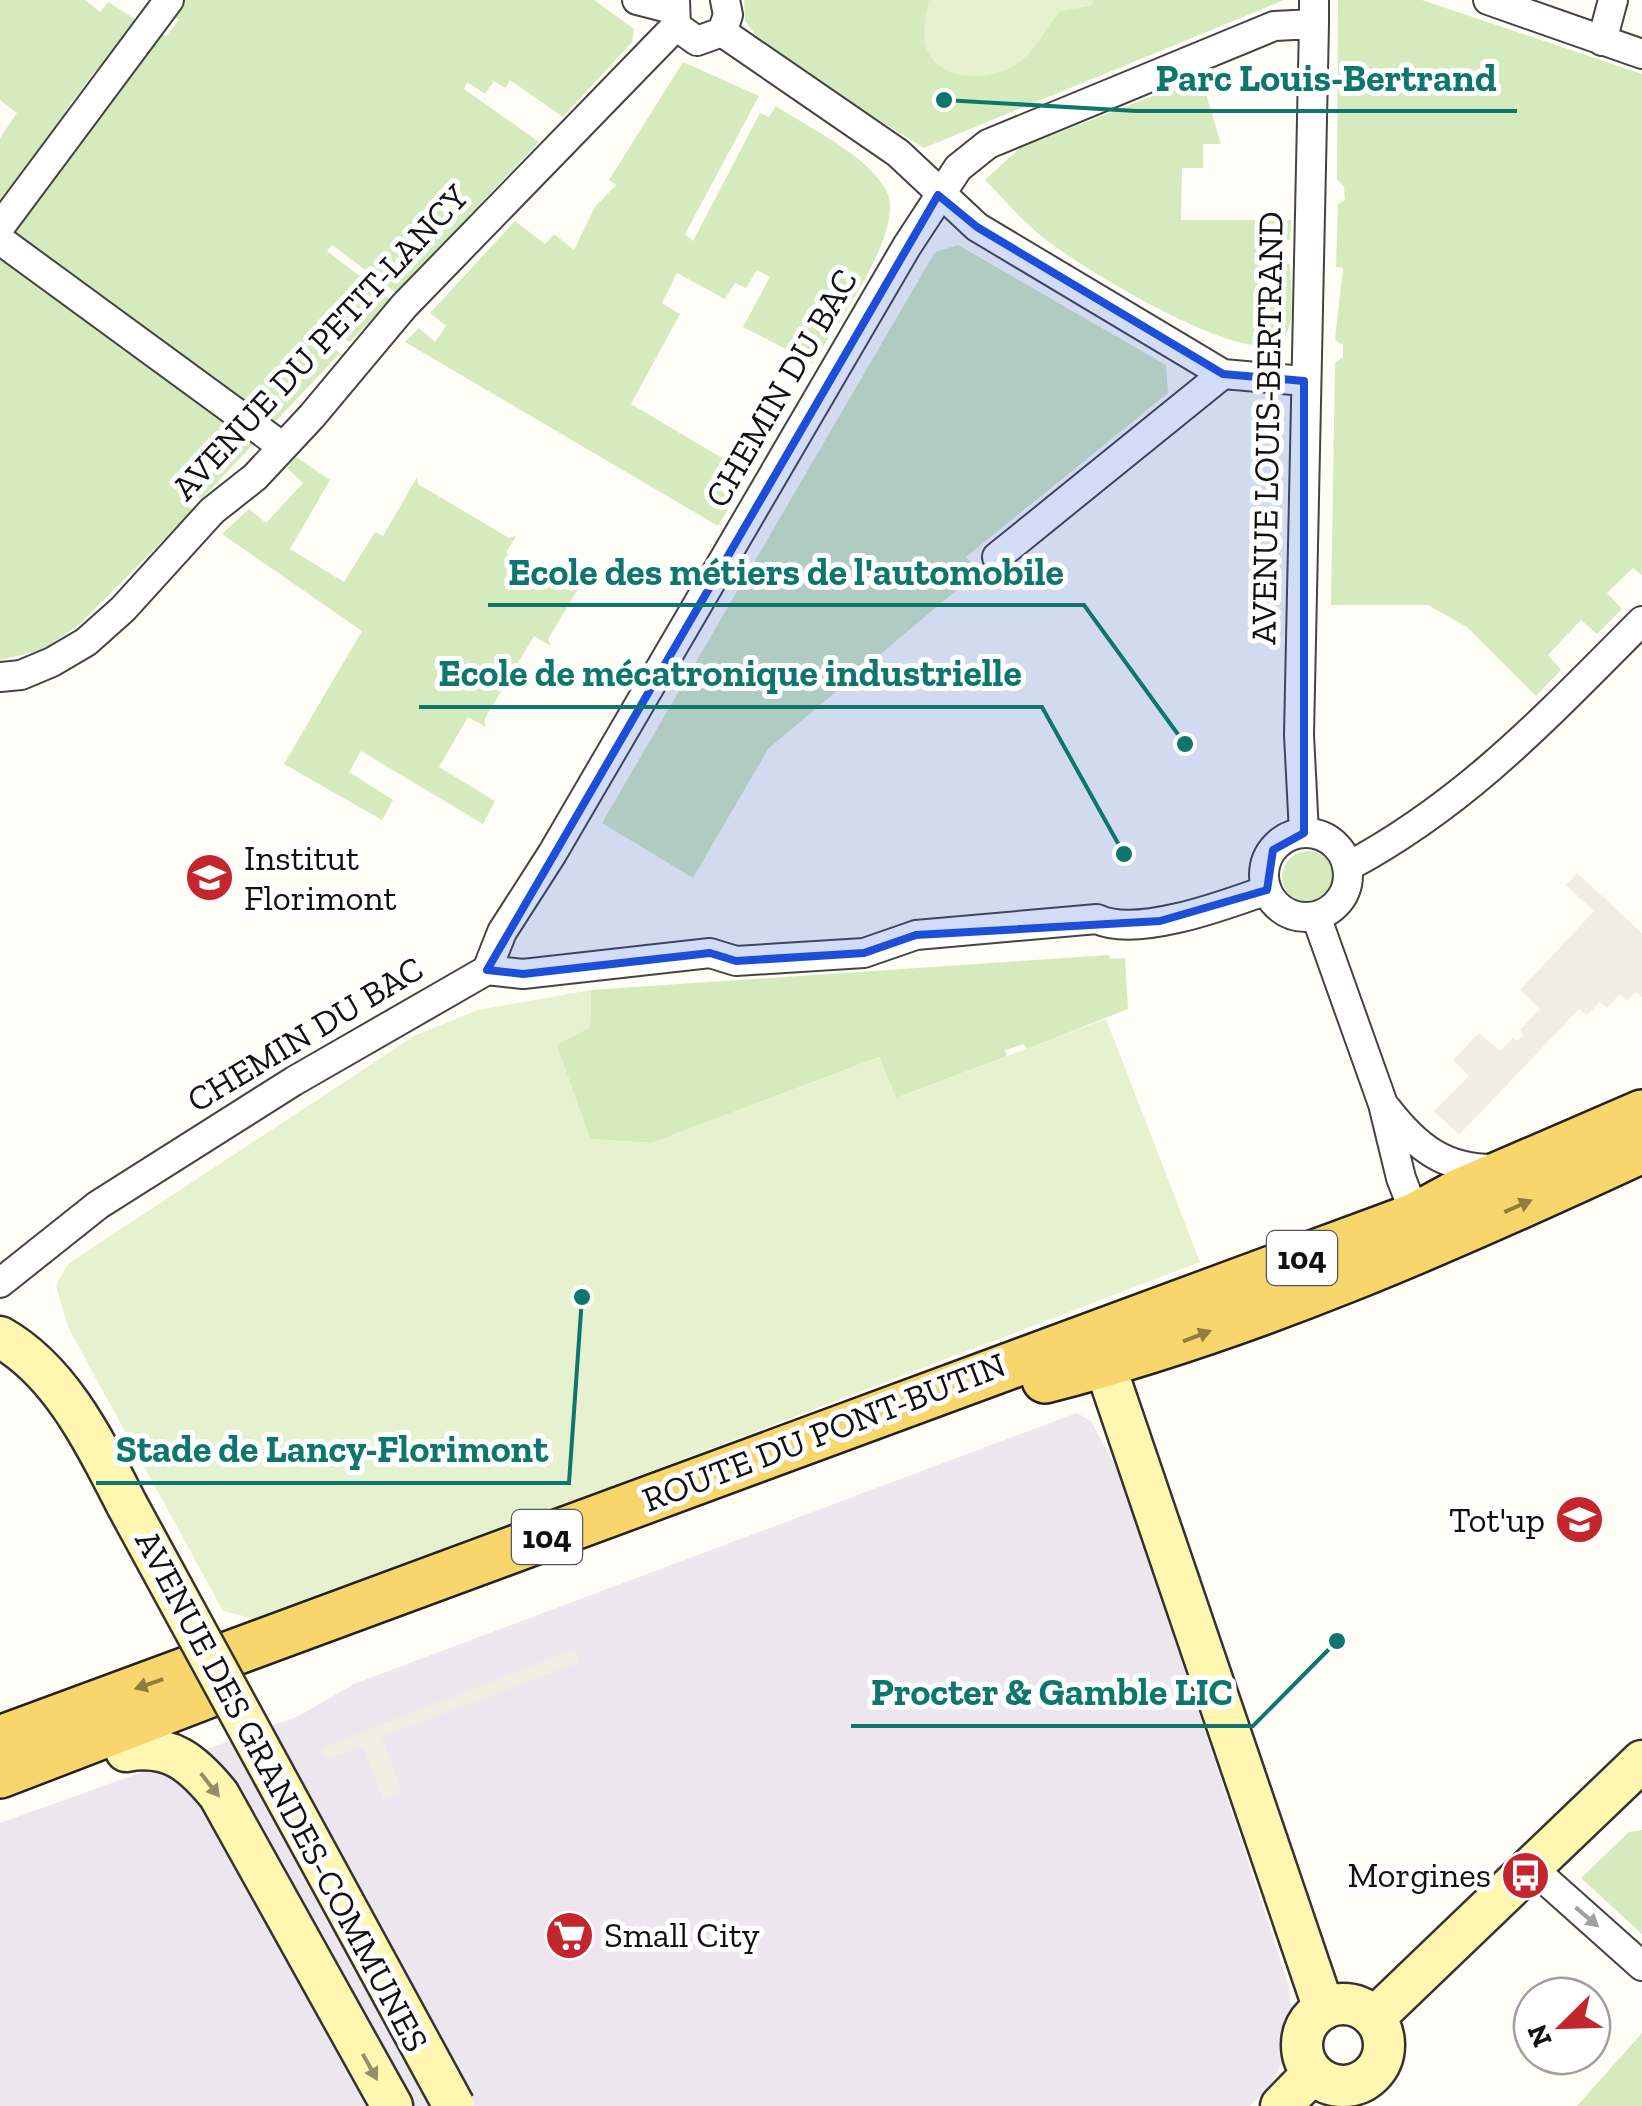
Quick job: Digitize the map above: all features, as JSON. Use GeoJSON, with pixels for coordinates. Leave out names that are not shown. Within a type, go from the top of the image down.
{"type":"FeatureCollection","features":[{"type":"Feature","properties":{"kind":"main road","name":"ROUTE DU PONT-BUTIN"},"geometry":{"type":"LineString","coordinates":[[1422,1231],[1517,1168],[1642,1113]]}},
{"type":"Feature","properties":{"kind":"main road","name":"ROUTE DU PONT-BUTIN"},"geometry":{"type":"LineString","coordinates":[[0,1739],[1032,1354],[1169,1347],[1422,1231],[1642,1150]]}},
{"type":"Feature","properties":{"kind":"main road","name":"ROUTE DU PONT-BUTIN"},"geometry":{"type":"LineString","coordinates":[[0,1775],[1040,1382],[1099,1350]]}},
{"type":"Feature","properties":{"kind":"main road"},"geometry":{"type":"LineString","coordinates":[[0,1800],[126,1752]]}},
{"type":"Feature","properties":{"kind":"street"},"geometry":{"type":"LineString","coordinates":[[0,228],[170,0]]}},
{"type":"Feature","properties":{"kind":"street"},"geometry":{"type":"LineString","coordinates":[[637,0],[674,12],[697,41],[722,32]]}},
{"type":"Feature","properties":{"kind":"street"},"geometry":{"type":"LineString","coordinates":[[722,32],[728,15],[725,0]]}},
{"type":"Feature","properties":{"kind":"street"},"geometry":{"type":"LineString","coordinates":[[1488,0],[1642,54]]}},
{"type":"Feature","properties":{"kind":"street"},"geometry":{"type":"LineString","coordinates":[[1602,41],[1613,0]]}},
{"type":"Feature","properties":{"kind":"street","name":"AVENUE DU PETIT-LANCY"},"geometry":{"type":"LineString","coordinates":[[0,676],[21,676],[86,642],[212,512],[282,448],[404,306],[674,12]]}},
{"type":"Feature","properties":{"kind":"street","name":"CHEMIN DU BAC"},"geometry":{"type":"LineString","coordinates":[[3,1274],[98,1204],[311,1071],[487,970],[502,932],[552,854],[938,194],[969,157],[1010,132],[1314,12]]}},
{"type":"Feature","properties":{"kind":"street","name":"AVENUE LOUIS-BERTRAND"},"geometry":{"type":"LineString","coordinates":[[1304,833],[1298,735],[1314,12]]}},
{"type":"Feature","properties":{"kind":"street"},"geometry":{"type":"LineString","coordinates":[[722,32],[898,152],[977,227],[1223,374],[1304,382]]}},
{"type":"Feature","properties":{"kind":"street"},"geometry":{"type":"LineString","coordinates":[[0,240],[282,448]]}},
{"type":"Feature","properties":{"kind":"street"},"geometry":{"type":"LineString","coordinates":[[997,556],[1223,374]]}},
{"type":"Feature","properties":{"kind":"street"},"geometry":{"type":"LineString","coordinates":[[1347,866],[1435,815],[1481,780],[1642,621]]}},
{"type":"Feature","properties":{"kind":"street"},"geometry":{"type":"LineString","coordinates":[[1304,833],[1331,842],[1347,866],[1343,894],[1328,911],[1316,916],[1284,911],[1266,890],[1264,875],[1273,850],[1292,836],[1304,833]]}},
{"type":"Feature","properties":{"kind":"street"},"geometry":{"type":"LineString","coordinates":[[487,970],[523,974],[710,954],[736,961],[864,952],[916,935],[1097,919],[1112,926],[1160,921],[1266,890]]}},
{"type":"Feature","properties":{"kind":"street"},"geometry":{"type":"LineString","coordinates":[[1316,916],[1383,1104],[1422,1231]]}},
{"type":"Feature","properties":{"kind":"street"},"geometry":{"type":"LineString","coordinates":[[1383,1104],[1404,1132],[1444,1162],[1466,1170],[1517,1168]]}},
{"type":"Feature","properties":{"kind":"street","name":"AVENUE DES GRANDES-COMMUNES"},"geometry":{"type":"LineString","coordinates":[[0,1337],[27,1356],[62,1394],[454,2106]]}},
{"type":"Feature","properties":{"kind":"street"},"geometry":{"type":"LineString","coordinates":[[1099,1350],[1324,2009]]}},
{"type":"Feature","properties":{"kind":"street","name":"AVENUE DES GRANDES-COMMUNES"},"geometry":{"type":"LineString","coordinates":[[126,1752],[165,1750],[184,1758],[220,1796],[392,2106]]}},
{"type":"Feature","properties":{"kind":"street"},"geometry":{"type":"LineString","coordinates":[[1374,2018],[1638,1772]]}},
{"type":"Feature","properties":{"kind":"street"},"geometry":{"type":"LineString","coordinates":[[1532,1868],[1642,1966]]}},
{"type":"Feature","properties":{"kind":"street"},"geometry":{"type":"LineString","coordinates":[[1351,2005],[1374,2018],[1381,2029],[1384,2054],[1371,2076],[1348,2086],[1335,2086],[1313,2073],[1306,2063],[1303,2038],[1307,2026],[1324,2009],[1351,2005]]}},
{"type":"Feature","properties":{"kind":"street"},"geometry":{"type":"LineString","coordinates":[[1281,2106],[1313,2073]]}},
{"type":"Feature","properties":{"kind":"highlighted area"},"geometry":{"type":"Polygon","coordinates":[[[938,195],[977,227],[1223,374],[1304,381],[1304,833],[1273,850],[1267,890],[1160,921],[916,935],[864,953],[736,961],[710,953],[523,974],[487,970],[938,195]]]}},
{"type":"Feature","properties":{"kind":"shaded area"},"geometry":{"type":"Polygon","coordinates":[[[1577,873],[1642,933],[1642,997],[1636,992],[1627,1001],[1620,994],[1607,1008],[1600,1002],[1587,1015],[1579,1009],[1459,1135],[1434,1111],[1469,1076],[1453,1060],[1479,1033],[1500,1051],[1513,1038],[1517,1041],[1524,1035],[1520,1030],[1540,1009],[1520,990],[1594,911],[1566,885],[1577,873]]]}},
{"type":"Feature","properties":{"kind":"shaded area"},"geometry":{"type":"Polygon","coordinates":[[[1077,1413],[1091,1421],[1123,1481],[1289,1986],[1291,2009],[1285,2057],[1270,2086],[1250,2106],[0,2106],[0,1823],[299,1716],[354,1684],[1077,1413]]]}},
{"type":"Feature","properties":{"kind":"shaded area"},"geometry":{"type":"Polygon","coordinates":[[[574,1649],[580,1662],[382,1737],[402,1792],[383,1799],[363,1746],[326,1759],[322,1748],[574,1649]]]}},
{"type":"Feature","properties":{"kind":"green space"},"geometry":{"type":"Polygon","coordinates":[[[0,0],[85,0],[100,12],[108,2],[141,23],[102,74],[96,70],[65,111],[74,118],[0,218],[0,138],[17,113],[0,100],[0,0]]]}},
{"type":"Feature","properties":{"kind":"green space"},"geometry":{"type":"Polygon","coordinates":[[[182,0],[594,0],[634,29],[632,42],[563,117],[510,80],[505,88],[494,81],[485,94],[467,82],[464,89],[539,142],[396,293],[332,245],[327,251],[391,300],[350,342],[343,338],[334,349],[340,353],[276,421],[270,422],[13,237],[11,231],[159,31],[166,36],[179,20],[172,14],[182,0]]]}},
{"type":"Feature","properties":{"kind":"green space"},"geometry":{"type":"Polygon","coordinates":[[[744,0],[1284,0],[924,148],[769,52],[745,21],[744,0]]]}},
{"type":"Feature","properties":{"kind":"green space"},"geometry":{"type":"Polygon","coordinates":[[[929,0],[1094,0],[1091,6],[1060,11],[1032,50],[1010,68],[969,76],[943,68],[926,47],[924,30],[929,0]]]}},
{"type":"Feature","properties":{"kind":"green space"},"geometry":{"type":"Polygon","coordinates":[[[1338,0],[1422,0],[1642,74],[1642,575],[1633,568],[1607,593],[1622,609],[1597,634],[1581,620],[1548,655],[1561,670],[1536,696],[1467,627],[1428,605],[1331,605],[1335,363],[1343,357],[1343,345],[1335,340],[1343,268],[1336,267],[1338,204],[1345,200],[1344,187],[1337,179],[1338,0]]]}},
{"type":"Feature","properties":{"kind":"green space"},"geometry":{"type":"Polygon","coordinates":[[[683,62],[759,96],[685,234],[693,241],[760,113],[769,117],[776,106],[865,165],[886,190],[890,207],[887,228],[866,278],[813,363],[743,327],[770,277],[757,270],[746,288],[735,283],[725,299],[677,273],[662,303],[680,314],[631,404],[749,474],[718,526],[405,342],[419,328],[435,342],[446,326],[430,313],[515,221],[545,244],[554,234],[574,250],[595,207],[616,185],[609,180],[683,62]]]}},
{"type":"Feature","properties":{"kind":"green space"},"geometry":{"type":"Polygon","coordinates":[[[1201,77],[1221,144],[1203,144],[1203,168],[1182,168],[1181,220],[1291,220],[1290,240],[1259,240],[1259,263],[1290,264],[1290,323],[1283,339],[1265,346],[1237,342],[1202,329],[1126,291],[1045,239],[985,180],[1020,148],[1201,77]]]}},
{"type":"Feature","properties":{"kind":"green space"},"geometry":{"type":"Polygon","coordinates":[[[958,245],[1166,365],[1168,393],[966,557],[978,572],[768,749],[693,878],[602,823],[935,252],[958,245]]]}},
{"type":"Feature","properties":{"kind":"green space"},"geometry":{"type":"Polygon","coordinates":[[[0,256],[256,441],[202,499],[196,496],[189,506],[193,510],[80,624],[42,650],[0,660],[0,256]]]}},
{"type":"Feature","properties":{"kind":"green space"},"geometry":{"type":"Polygon","coordinates":[[[296,457],[330,480],[290,549],[344,582],[375,532],[383,536],[417,477],[418,484],[509,538],[516,536],[506,553],[571,591],[578,589],[548,639],[551,646],[534,636],[484,720],[486,727],[468,717],[439,767],[495,801],[483,824],[361,751],[349,772],[393,800],[382,820],[284,764],[362,631],[222,534],[249,509],[266,523],[303,483],[287,468],[296,457]]]}},
{"type":"Feature","properties":{"kind":"green space"},"geometry":{"type":"Polygon","coordinates":[[[1308,851],[1326,859],[1334,877],[1326,895],[1308,903],[1290,895],[1282,877],[1290,859],[1308,851]]]}},
{"type":"Feature","properties":{"kind":"green space"},"geometry":{"type":"Polygon","coordinates":[[[1109,955],[1110,959],[1125,958],[1128,1009],[1027,1049],[1024,1044],[1005,1050],[1007,1056],[896,1098],[879,1057],[652,1143],[590,1139],[556,1045],[590,1027],[591,990],[1109,955]]]}},
{"type":"Feature","properties":{"kind":"green space"},"geometry":{"type":"Polygon","coordinates":[[[591,990],[590,1027],[557,1045],[590,1139],[651,1143],[879,1057],[896,1098],[1106,1019],[1200,1262],[253,1623],[251,1618],[223,1611],[68,1327],[56,1286],[68,1264],[414,1036],[478,1010],[591,990]]]}},
{"type":"Feature","properties":{"kind":"green space"},"geometry":{"type":"Polygon","coordinates":[[[1642,1830],[1642,1934],[1581,1878],[1629,1832],[1642,1830]]]}},
{"type":"Feature","properties":{"kind":"green space"},"geometry":{"type":"Polygon","coordinates":[[[1642,2033],[1642,2106],[1577,2106],[1604,2076],[1612,2076],[1612,2067],[1642,2033]]]}},
{"type":"Feature","properties":{"kind":"place","name":"Parc Louis-Bertrand"},"geometry":{"type":"Point","coordinates":[944,100]}},
{"type":"Feature","properties":{"kind":"place","name":"Ecole des métiers de l'automobile"},"geometry":{"type":"Point","coordinates":[1185,744]}},
{"type":"Feature","properties":{"kind":"place","name":"Ecole de mécatronique industrielle"},"geometry":{"type":"Point","coordinates":[1124,854]}},
{"type":"Feature","properties":{"kind":"place","name":"Institut Florimont"},"geometry":{"type":"Point","coordinates":[209,878]}},
{"type":"Feature","properties":{"kind":"place","name":"Stade de Lancy-Florimont"},"geometry":{"type":"Point","coordinates":[582,1297]}},
{"type":"Feature","properties":{"kind":"place","name":"Tot'up"},"geometry":{"type":"Point","coordinates":[1580,1520]}},
{"type":"Feature","properties":{"kind":"place","name":"Procter & Gamble LIC"},"geometry":{"type":"Point","coordinates":[1337,1641]}},
{"type":"Feature","properties":{"kind":"place","name":"Morgines"},"geometry":{"type":"Point","coordinates":[1526,1875]}},
{"type":"Feature","properties":{"kind":"place","name":"Small City"},"geometry":{"type":"Point","coordinates":[569,1935]}}]}
